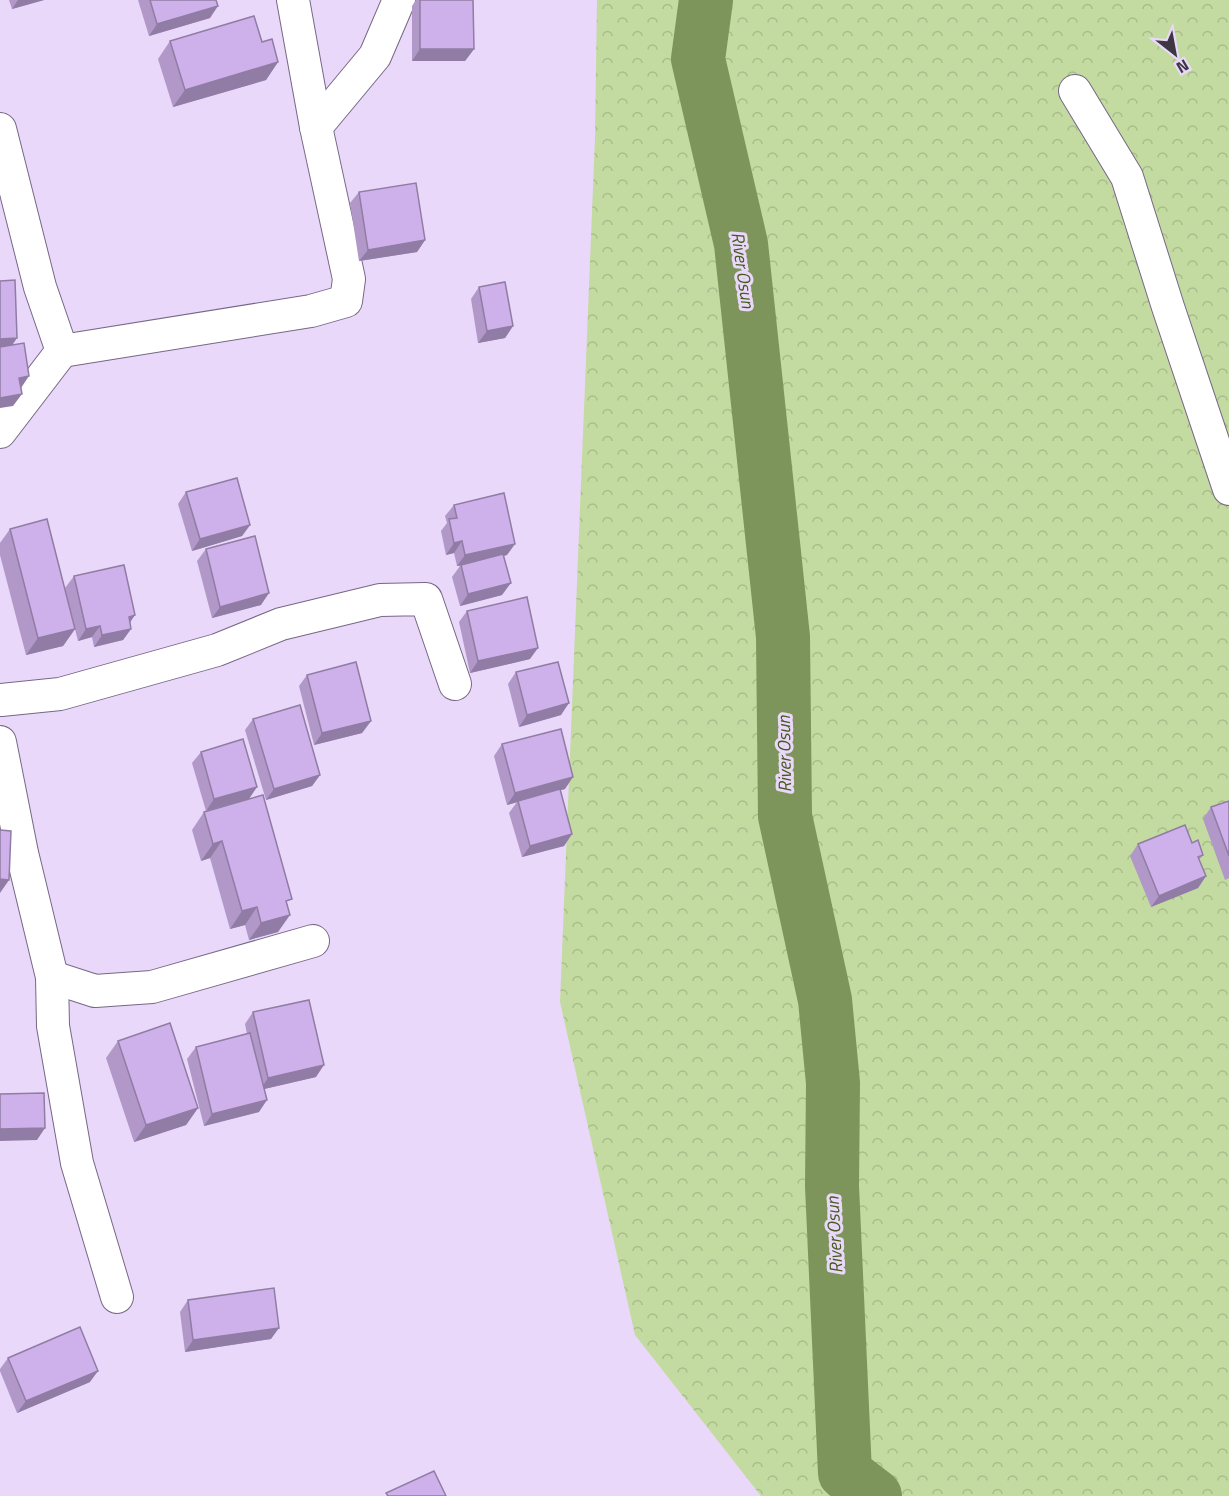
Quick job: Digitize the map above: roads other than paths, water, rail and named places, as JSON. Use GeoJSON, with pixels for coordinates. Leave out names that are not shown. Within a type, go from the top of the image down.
{"type":"FeatureCollection","features":[{"type":"Feature","properties":{"kind":"street"},"geometry":{"type":"LineString","coordinates":[[0,432],[62,351],[311,310],[346,301],[349,279],[316,127],[293,0]]}},
{"type":"Feature","properties":{"kind":"street"},"geometry":{"type":"LineString","coordinates":[[316,127],[375,56],[399,0]]}},
{"type":"Feature","properties":{"kind":"street"},"geometry":{"type":"LineString","coordinates":[[1075,91],[1127,177],[1171,318],[1229,489]]}},
{"type":"Feature","properties":{"kind":"street"},"geometry":{"type":"LineString","coordinates":[[0,129],[40,287],[62,351]]}},
{"type":"Feature","properties":{"kind":"street"},"geometry":{"type":"LineString","coordinates":[[0,700],[60,694],[217,650],[281,624],[380,600],[426,599],[456,684]]}},
{"type":"Feature","properties":{"kind":"street"},"geometry":{"type":"LineString","coordinates":[[0,742],[22,853],[52,977],[53,1026],[77,1164],[117,1298]]}},
{"type":"Feature","properties":{"kind":"street"},"geometry":{"type":"LineString","coordinates":[[52,977],[95,991],[152,987],[313,942]]}},
{"type":"Feature","properties":{"kind":"waterway","name":"River Osun"},"geometry":{"type":"LineString","coordinates":[[706,0],[698,59],[741,244],[783,637],[785,816],[825,1000],[833,1083],[832,1186],[845,1473],[875,1496]]}}]}
